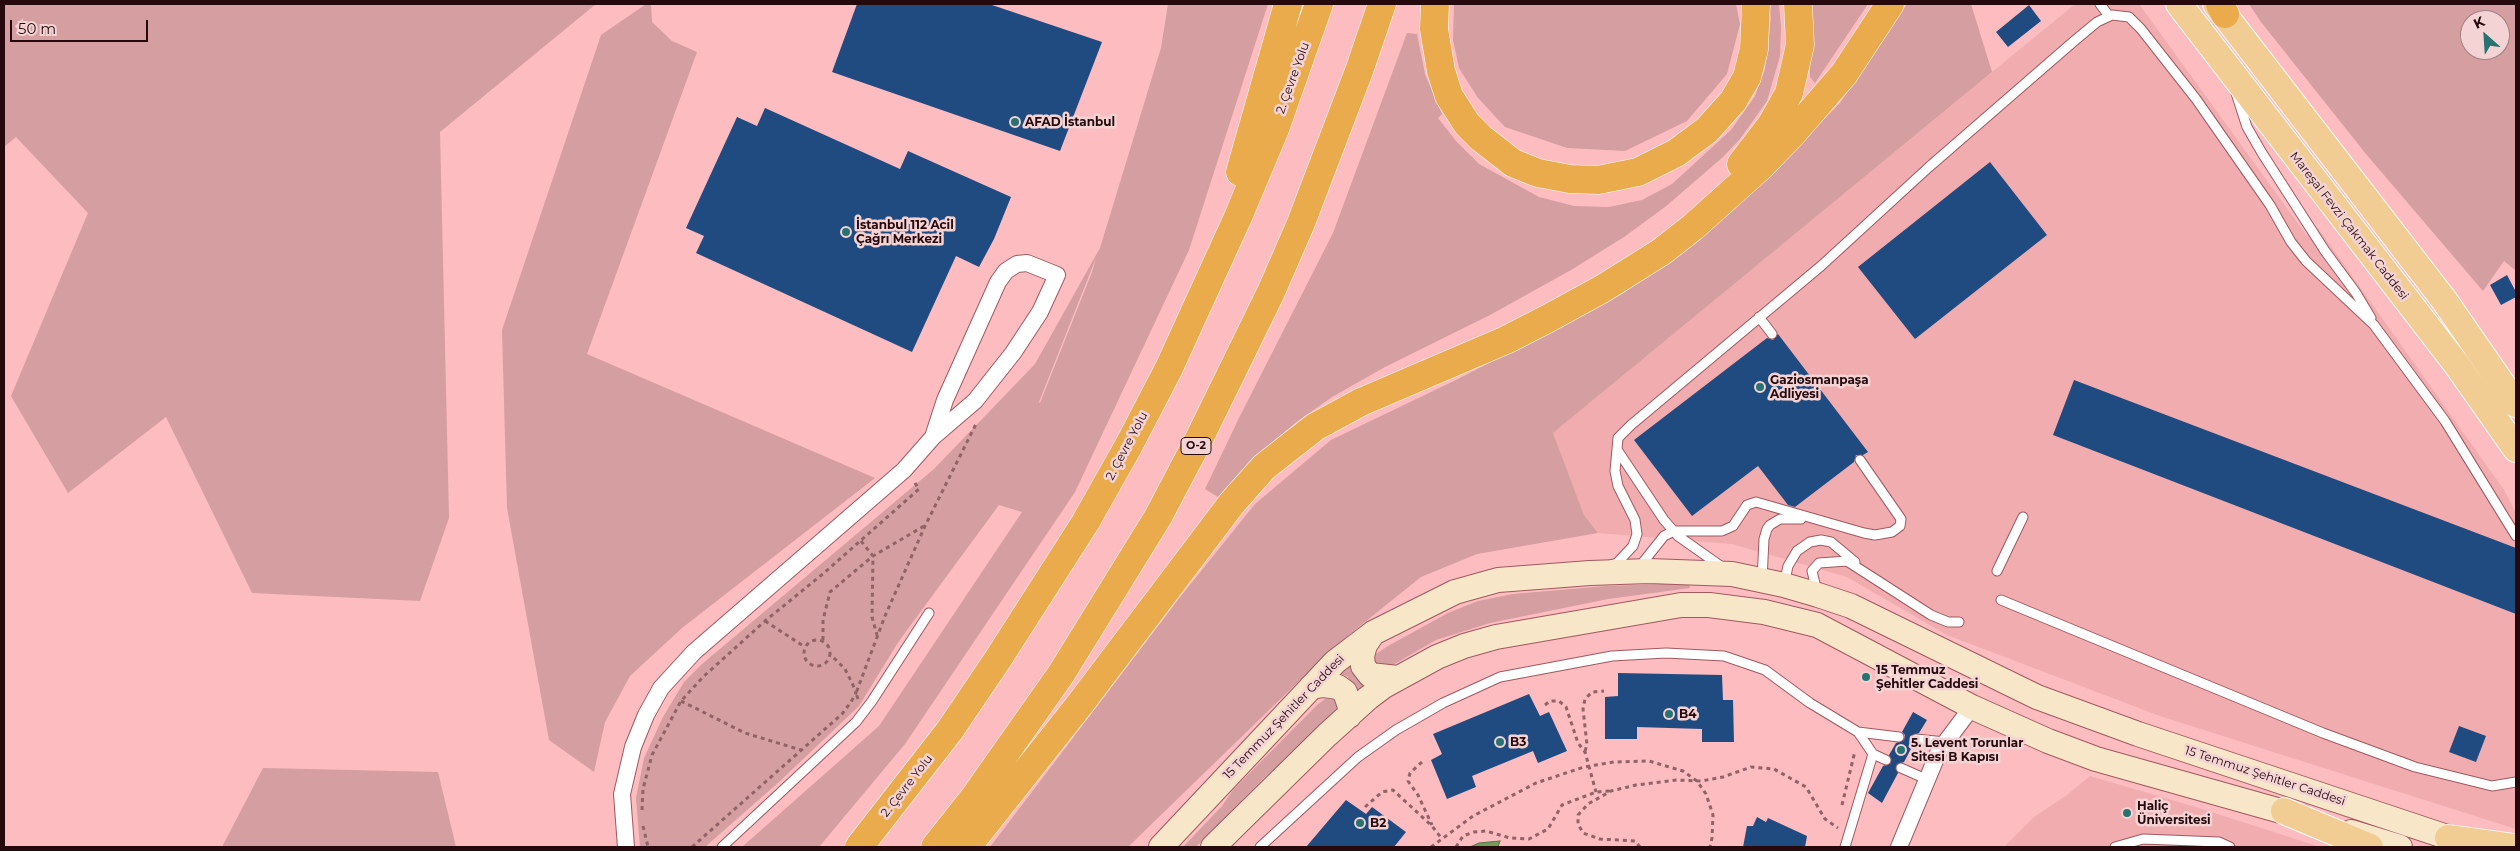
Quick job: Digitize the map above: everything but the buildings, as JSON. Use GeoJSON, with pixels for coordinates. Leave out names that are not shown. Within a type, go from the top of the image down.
{"type":"FeatureCollection","features":[{"type":"Feature","properties":{"kind":"highway"},"geometry":{"type":"LineString","coordinates":[[1208,286],[1218,242],[1258,114],[1288,4]]}},
{"type":"Feature","properties":{"kind":"highway","name":"2. Çevre Yolu"},"geometry":{"type":"LineString","coordinates":[[859,847],[950,730],[1042,593],[1129,445],[1208,286],[1275,128],[1319,4]]}},
{"type":"Feature","properties":{"kind":"highway","name":"O-2"},"geometry":{"type":"LineString","coordinates":[[935,847],[978,792],[1061,674],[1158,517],[1185,467],[1271,292],[1301,223],[1360,71],[1382,4]]}},
{"type":"Feature","properties":{"kind":"highway"},"geometry":{"type":"LineString","coordinates":[[1435,4],[1434,29],[1441,71],[1449,96],[1467,124],[1513,164],[1538,173],[1570,179],[1598,180],[1638,172],[1676,153],[1707,130],[1733,102],[1747,77],[1754,49],[1756,4]]}},
{"type":"Feature","properties":{"kind":"highway"},"geometry":{"type":"LineString","coordinates":[[1617,280],[1740,166],[1771,125],[1789,93],[1796,67],[1800,45],[1798,4]]}},
{"type":"Feature","properties":{"kind":"highway"},"geometry":{"type":"LineString","coordinates":[[968,847],[1080,704],[1232,503],[1278,455],[1315,427],[1361,402],[1506,340],[1583,300],[1661,252],[1693,227],[1761,166],[1817,106],[1861,48],[1890,4]]}},
{"type":"Feature","properties":{"kind":"main road","name":"Mareşal Fevzi Çakmak Caddesi"},"geometry":{"type":"LineString","coordinates":[[2179,4],[2457,365],[2516,449]]}},
{"type":"Feature","properties":{"kind":"main road"},"geometry":{"type":"LineString","coordinates":[[2221,7],[2444,300],[2516,404]]}},
{"type":"Feature","properties":{"kind":"main road","name":"15 Temmuz Şehitler Caddesi"},"geometry":{"type":"LineString","coordinates":[[1162,847],[1310,687],[1335,662],[1373,633],[1422,607],[1455,592],[1478,585],[1530,576],[1673,571],[1732,574],[1818,595],[1851,606],[2037,697],[2138,734],[2477,847]]}},
{"type":"Feature","properties":{"kind":"main road"},"geometry":{"type":"LineString","coordinates":[[1212,847],[1349,716],[1384,686],[1437,657],[1464,646],[1496,637],[1681,605],[1709,605],[1764,612],[1817,625],[1972,707],[2096,759],[2284,811],[2400,847]]}},
{"type":"Feature","properties":{"kind":"main road"},"geometry":{"type":"LineString","coordinates":[[1373,633],[1365,645],[1362,656],[1363,666],[1370,675],[1398,678]]}},
{"type":"Feature","properties":{"kind":"main road"},"geometry":{"type":"LineString","coordinates":[[1310,687],[1324,685],[1338,687],[1345,692],[1350,708],[1349,716]]}},
{"type":"Feature","properties":{"kind":"main road"},"geometry":{"type":"LineString","coordinates":[[2284,811],[2370,847]]}},
{"type":"Feature","properties":{"kind":"main road"},"geometry":{"type":"LineString","coordinates":[[2448,838],[2514,847]]}},
{"type":"Feature","properties":{"kind":"street"},"geometry":{"type":"LineString","coordinates":[[626,847],[622,794],[633,747],[646,715],[662,688],[694,652],[904,470],[933,437],[975,401],[1013,353],[1040,312],[1057,275],[1028,263],[1017,264],[1006,271],[998,282],[945,400],[933,437]]}},
{"type":"Feature","properties":{"kind":"street"},"geometry":{"type":"LineString","coordinates":[[1899,847],[1926,779],[1945,742],[1972,707]]}},
{"type":"Feature","properties":{"kind":"lane"},"geometry":{"type":"LineString","coordinates":[[2100,4],[2109,16]]}},
{"type":"Feature","properties":{"kind":"lane"},"geometry":{"type":"LineString","coordinates":[[1590,573],[1617,563],[1633,546],[1637,534],[1634,520],[1618,486],[1615,471],[1618,438],[1631,425],[1821,266],[1929,167],[2066,48],[2097,22],[2109,16],[2129,18],[2141,29],[2196,99],[2270,205],[2291,242],[2334,288],[2374,325]]}},
{"type":"Feature","properties":{"kind":"lane"},"geometry":{"type":"LineString","coordinates":[[2231,70],[2247,127],[2324,251],[2356,293],[2374,325],[2445,421],[2516,536]]}},
{"type":"Feature","properties":{"kind":"lane"},"geometry":{"type":"LineString","coordinates":[[1759,317],[1772,334]]}},
{"type":"Feature","properties":{"kind":"lane"},"geometry":{"type":"LineString","coordinates":[[1618,451],[1674,531],[1732,574]]}},
{"type":"Feature","properties":{"kind":"lane"},"geometry":{"type":"LineString","coordinates":[[1631,572],[1644,564],[1664,536],[1674,531],[1722,530],[1733,526],[1747,505],[1756,502],[1808,518],[1875,535],[1892,532],[1900,526],[1902,519],[1860,460]]}},
{"type":"Feature","properties":{"kind":"lane"},"geometry":{"type":"LineString","coordinates":[[1997,571],[2023,517]]}},
{"type":"Feature","properties":{"kind":"lane"},"geometry":{"type":"LineString","coordinates":[[1773,583],[1764,539],[1770,525],[1780,520],[1808,518]]}},
{"type":"Feature","properties":{"kind":"lane"},"geometry":{"type":"LineString","coordinates":[[1773,583],[1797,552],[1810,542],[1821,540],[1831,542],[1862,568],[1931,615],[1948,622],[1959,622]]}},
{"type":"Feature","properties":{"kind":"lane"},"geometry":{"type":"LineString","coordinates":[[1818,595],[1812,571],[1819,563],[1848,561],[1862,568]]}},
{"type":"Feature","properties":{"kind":"lane"},"geometry":{"type":"LineString","coordinates":[[2001,600],[2305,726],[2415,767],[2492,786],[2516,782]]}},
{"type":"Feature","properties":{"kind":"lane"},"geometry":{"type":"LineString","coordinates":[[722,847],[862,714],[929,613]]}},
{"type":"Feature","properties":{"kind":"lane"},"geometry":{"type":"LineString","coordinates":[[1260,847],[1333,778],[1396,730],[1443,703],[1500,677],[1552,666],[1612,656],[1666,654],[1724,656],[1765,670],[1810,703],[1858,732],[1899,736]]}},
{"type":"Feature","properties":{"kind":"lane"},"geometry":{"type":"LineString","coordinates":[[1858,732],[1872,754],[1886,760]]}},
{"type":"Feature","properties":{"kind":"lane"},"geometry":{"type":"LineString","coordinates":[[1916,739],[1945,742]]}},
{"type":"Feature","properties":{"kind":"lane"},"geometry":{"type":"LineString","coordinates":[[1845,847],[1847,834],[1872,754]]}},
{"type":"Feature","properties":{"kind":"lane"},"geometry":{"type":"LineString","coordinates":[[1901,768],[1926,779]]}},
{"type":"Feature","properties":{"kind":"lane"},"geometry":{"type":"LineString","coordinates":[[2115,847],[2143,838],[2219,842],[2230,847]]}},
{"type":"Feature","properties":{"kind":"path"},"geometry":{"type":"LineString","coordinates":[[692,847],[842,714],[856,693],[877,635],[925,526],[978,421],[975,401]]}},
{"type":"Feature","properties":{"kind":"path"},"geometry":{"type":"LineString","coordinates":[[642,816],[643,789],[652,755],[680,701],[703,677],[765,621],[861,541],[919,489]]}},
{"type":"Feature","properties":{"kind":"path"},"geometry":{"type":"LineString","coordinates":[[823,640],[824,620],[830,592],[873,556],[925,526]]}},
{"type":"Feature","properties":{"kind":"path"},"geometry":{"type":"LineString","coordinates":[[861,541],[873,556],[872,617],[877,635]]}},
{"type":"Feature","properties":{"kind":"path"},"geometry":{"type":"LineString","coordinates":[[765,621],[805,647]]}},
{"type":"Feature","properties":{"kind":"path"},"geometry":{"type":"LineString","coordinates":[[830,654],[822,665],[814,665],[804,656],[805,647],[815,640],[823,640],[829,646],[830,654],[845,669],[856,693],[862,714]]}},
{"type":"Feature","properties":{"kind":"path"},"geometry":{"type":"LineString","coordinates":[[1585,752],[1587,745],[1583,709],[1585,699],[1592,692],[1604,691]]}},
{"type":"Feature","properties":{"kind":"path"},"geometry":{"type":"LineString","coordinates":[[680,701],[745,733],[802,750]]}},
{"type":"Feature","properties":{"kind":"path"},"geometry":{"type":"LineString","coordinates":[[1545,705],[1550,701],[1559,701],[1566,707],[1578,743],[1585,752],[1596,792]]}},
{"type":"Feature","properties":{"kind":"path"},"geometry":{"type":"LineString","coordinates":[[1841,808],[1856,751],[1852,745]]}},
{"type":"Feature","properties":{"kind":"path"},"geometry":{"type":"LineString","coordinates":[[1431,847],[1473,816],[1536,783],[1588,766],[1649,761],[1683,771],[1697,781],[1706,794],[1713,815],[1710,847]]}},
{"type":"Feature","properties":{"kind":"path"},"geometry":{"type":"LineString","coordinates":[[1422,762],[1410,773],[1408,781],[1418,795],[1432,826],[1442,839]]}},
{"type":"Feature","properties":{"kind":"path"},"geometry":{"type":"LineString","coordinates":[[1456,847],[1463,836],[1474,832],[1486,831],[1518,839],[1535,836],[1548,829],[1562,805],[1596,792],[1677,780],[1697,781],[1723,777],[1751,767],[1774,769],[1806,787],[1825,819],[1847,834]]}},
{"type":"Feature","properties":{"kind":"path"},"geometry":{"type":"LineString","coordinates":[[1365,807],[1382,792],[1394,790],[1422,819],[1432,826]]}},
{"type":"Feature","properties":{"kind":"path"},"geometry":{"type":"LineString","coordinates":[[1611,791],[1583,810],[1578,815],[1578,824],[1583,833],[1600,839],[1635,842],[1640,847]]}},
{"type":"Feature","properties":{"kind":"path"},"geometry":{"type":"LineString","coordinates":[[1834,835],[1838,817]]}},
{"type":"Feature","properties":{"kind":"path"},"geometry":{"type":"LineString","coordinates":[[643,824],[648,847]]}},
{"type":"Feature","properties":{"kind":"shaded area"},"geometry":{"type":"Polygon","coordinates":[[[4,4],[596,4],[440,132],[449,518],[420,601],[252,593],[166,417],[68,493],[11,396],[88,213],[16,137],[4,147],[4,4]]]}},
{"type":"Feature","properties":{"kind":"shaded area"},"geometry":{"type":"Polygon","coordinates":[[[646,4],[651,4],[652,22],[672,41],[697,52],[587,354],[875,478],[682,628],[630,676],[605,722],[594,772],[549,740],[507,508],[502,330],[601,35],[646,4]]]}},
{"type":"Feature","properties":{"kind":"shaded area"},"geometry":{"type":"Polygon","coordinates":[[[1168,4],[1268,4],[1189,250],[1075,492],[905,744],[819,847],[742,847],[879,726],[1022,512],[999,505],[899,641],[859,706],[779,782],[705,847],[640,847],[636,798],[644,758],[663,717],[684,682],[702,664],[934,469],[1035,364],[1100,248],[1161,48],[1168,4]],[[1096,258],[1040,403],[1092,272],[1096,258]]]}},
{"type":"Feature","properties":{"kind":"shaded area"},"geometry":{"type":"Polygon","coordinates":[[[1454,4],[1736,4],[1740,24],[1727,74],[1687,121],[1625,151],[1567,148],[1505,127],[1478,98],[1459,68],[1453,40],[1454,4]]]}},
{"type":"Feature","properties":{"kind":"shaded area"},"geometry":{"type":"Polygon","coordinates":[[[1769,4],[1779,4],[1781,27],[1780,56],[1767,101],[1740,139],[1723,157],[1665,207],[1624,237],[1571,270],[1490,315],[1385,367],[1332,397],[1276,439],[1218,497],[1205,489],[1333,233],[1407,33],[1417,34],[1425,74],[1442,114],[1438,118],[1456,141],[1479,164],[1539,197],[1574,206],[1609,207],[1642,200],[1672,184],[1731,130],[1755,96],[1765,69],[1771,18],[1769,4]]]}},
{"type":"Feature","properties":{"kind":"shaded area"},"geometry":{"type":"Polygon","coordinates":[[[1810,4],[1868,4],[1815,83],[1810,77],[1810,4]]]}},
{"type":"Feature","properties":{"kind":"shaded area"},"geometry":{"type":"Polygon","coordinates":[[[1907,4],[1971,4],[1992,72],[1553,433],[1584,515],[1598,533],[1477,554],[1421,577],[1335,646],[1128,847],[990,847],[1181,596],[1255,504],[1331,440],[1458,379],[1624,293],[1734,210],[1840,103],[1907,4]]]}},
{"type":"Feature","properties":{"kind":"shaded area"},"geometry":{"type":"Polygon","coordinates":[[[2075,4],[2139,4],[2307,236],[2318,228],[2504,490],[2516,513],[2516,829],[2160,716],[1947,635],[1847,577],[1732,544],[1598,533],[1584,515],[1553,433],[2075,4]]]}},
{"type":"Feature","properties":{"kind":"shaded area"},"geometry":{"type":"Polygon","coordinates":[[[2249,4],[2516,4],[2516,271],[2504,261],[2483,291],[2366,154],[2261,22],[2249,4]]]}},
{"type":"Feature","properties":{"kind":"shaded area"},"geometry":{"type":"Polygon","coordinates":[[[1689,583],[1690,588],[1608,599],[1490,623],[1436,640],[1386,669],[1373,662],[1376,654],[1388,646],[1448,613],[1478,601],[1513,594],[1606,586],[1689,583]]]}},
{"type":"Feature","properties":{"kind":"shaded area"},"geometry":{"type":"Polygon","coordinates":[[[1349,662],[1353,674],[1365,683],[1358,690],[1347,676],[1336,674],[1349,662]]]}},
{"type":"Feature","properties":{"kind":"shaded area"},"geometry":{"type":"Polygon","coordinates":[[[1327,697],[1336,698],[1340,706],[1336,713],[1264,778],[1196,847],[1183,847],[1222,806],[1233,790],[1327,697]]]}},
{"type":"Feature","properties":{"kind":"shaded area"},"geometry":{"type":"Polygon","coordinates":[[[263,768],[438,772],[456,847],[222,847],[263,768]]]}},
{"type":"Feature","properties":{"kind":"shaded area","name":"Haliç Üniversitesi"},"geometry":{"type":"Polygon","coordinates":[[[2090,776],[2202,809],[2320,847],[2004,847],[2034,817],[2067,795],[2090,776]]]}},
{"type":"Feature","properties":{"kind":"shaded area"},"geometry":{"type":"Polygon","coordinates":[[[1500,841],[1498,847],[1470,847],[1479,843],[1500,841]]]}},
{"type":"Feature","properties":{"kind":"place","name":"AFAD İstanbul"},"geometry":{"type":"Point","coordinates":[1015,122]}},
{"type":"Feature","properties":{"kind":"place","name":"İstanbul 112 Acil Çağrı Merkezi"},"geometry":{"type":"Point","coordinates":[846,232]}},
{"type":"Feature","properties":{"kind":"place","name":"Gaziosmanpaşa Adliyesi"},"geometry":{"type":"Point","coordinates":[1760,387]}},
{"type":"Feature","properties":{"kind":"place","name":"15 Temmuz Şehitler Caddesi"},"geometry":{"type":"Point","coordinates":[1866,677]}},
{"type":"Feature","properties":{"kind":"place","name":"B4"},"geometry":{"type":"Point","coordinates":[1669,714]}},
{"type":"Feature","properties":{"kind":"place","name":"B3"},"geometry":{"type":"Point","coordinates":[1500,742]}},
{"type":"Feature","properties":{"kind":"place","name":"5. Levent Torunlar Sitesi B Kapısı"},"geometry":{"type":"Point","coordinates":[1901,750]}},
{"type":"Feature","properties":{"kind":"place","name":"Haliç Üniversitesi"},"geometry":{"type":"Point","coordinates":[2127,813]}},
{"type":"Feature","properties":{"kind":"place","name":"B2"},"geometry":{"type":"Point","coordinates":[1360,823]}}]}
